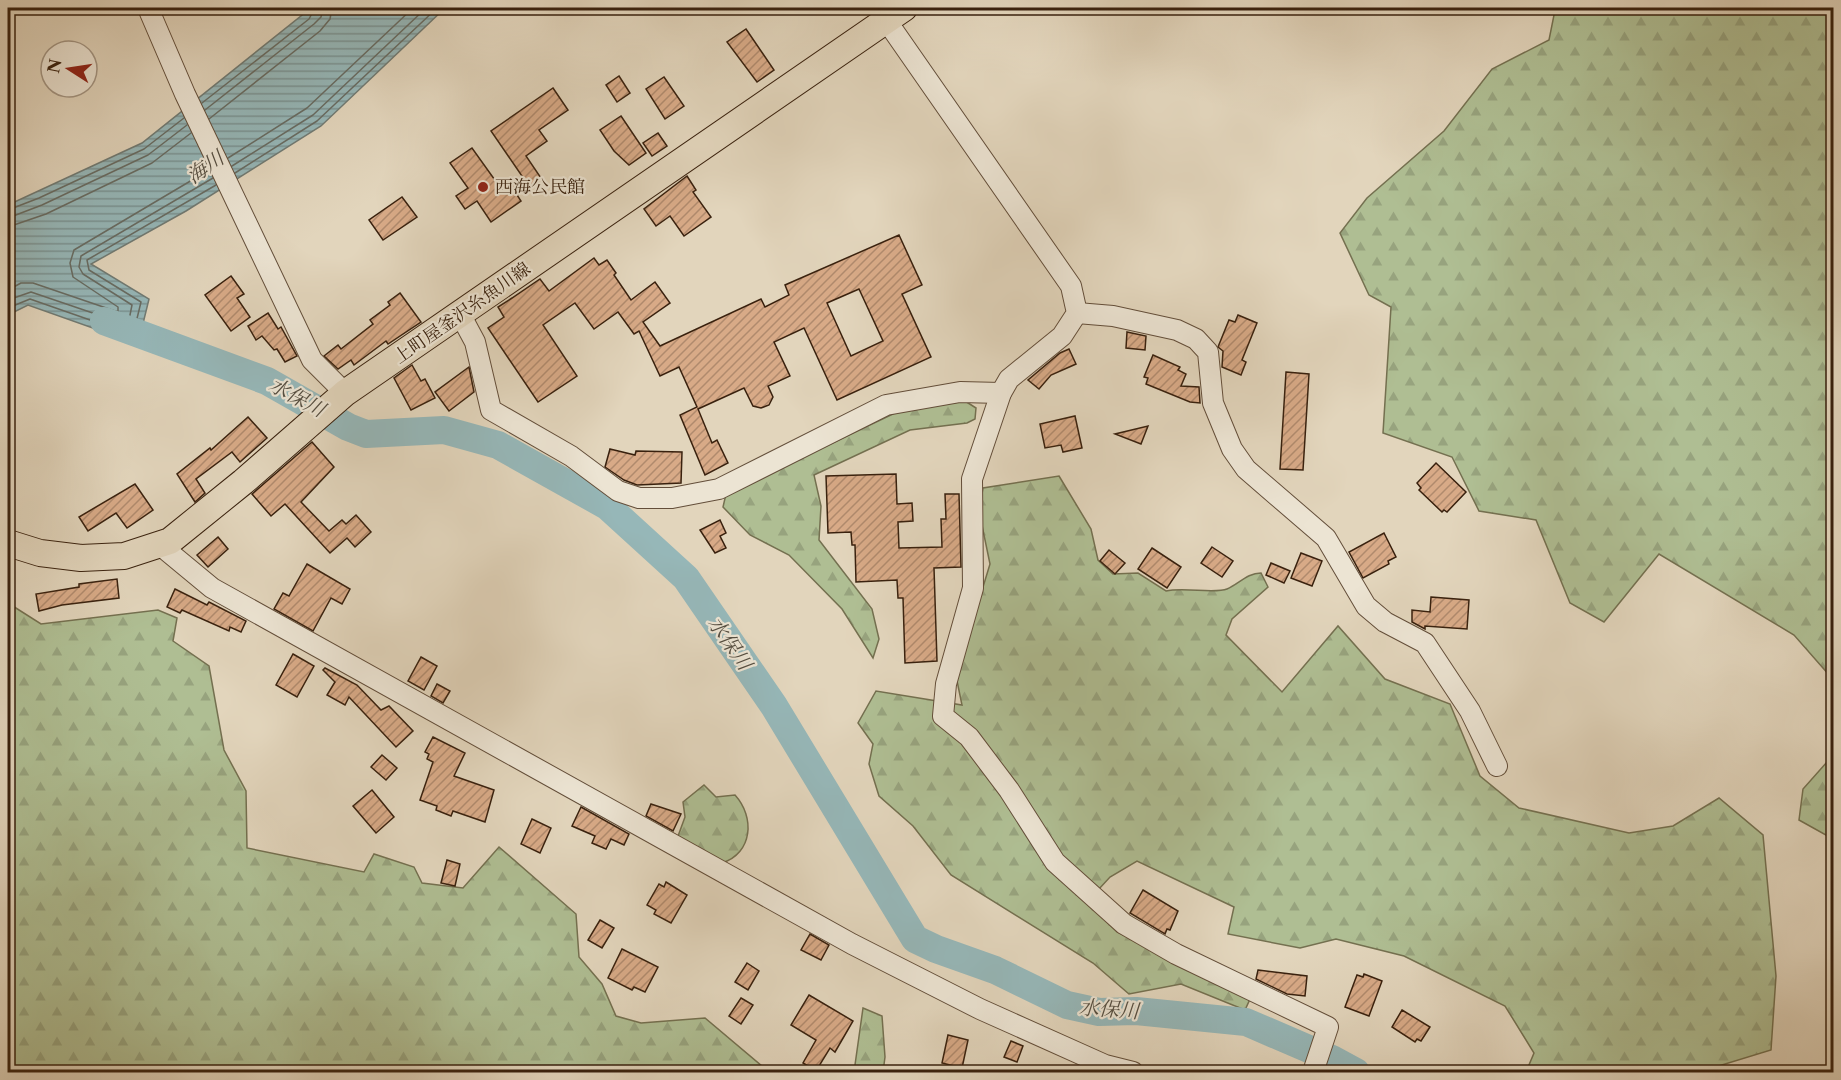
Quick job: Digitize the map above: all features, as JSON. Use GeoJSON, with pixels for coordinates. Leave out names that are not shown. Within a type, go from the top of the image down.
{"type":"FeatureCollection","features":[{"type":"Feature","properties":{"kind":"main road","name":"上町屋釜沢糸魚川線"},"geometry":{"type":"LineString","coordinates":[[8,543],[40,553],[81,558],[124,556],[170,540],[243,482],[343,395],[895,14]]}},
{"type":"Feature","properties":{"kind":"street"},"geometry":{"type":"LineString","coordinates":[[148,8],[185,94],[312,360],[343,395]]}},
{"type":"Feature","properties":{"kind":"street"},"geometry":{"type":"LineString","coordinates":[[895,14],[1071,286],[1077,313],[1062,336],[1009,379],[1001,393],[972,479],[973,588],[946,684],[943,716],[969,737],[1009,790],[1055,862],[1124,924],[1176,954],[1328,1027],[1314,1070]]}},
{"type":"Feature","properties":{"kind":"street"},"geometry":{"type":"LineString","coordinates":[[1077,313],[1113,316],[1177,330],[1196,339],[1208,352],[1212,403],[1232,449],[1246,469],[1326,538],[1366,606],[1385,622],[1425,643],[1470,711],[1497,766]]}},
{"type":"Feature","properties":{"kind":"street"},"geometry":{"type":"LineString","coordinates":[[460,314],[475,342],[491,410],[571,456],[618,491],[639,498],[672,498],[719,489],[886,405],[960,392],[1001,393]]}},
{"type":"Feature","properties":{"kind":"street"},"geometry":{"type":"LineString","coordinates":[[160,545],[212,588],[852,944],[1104,1069],[1133,1072]]}},
{"type":"Feature","properties":{"kind":"green space"},"geometry":{"type":"Polygon","coordinates":[[[1559,8],[1833,8],[1833,839],[1799,820],[1803,789],[1827,762],[1830,676],[1794,635],[1659,554],[1604,622],[1570,603],[1536,520],[1479,511],[1452,457],[1383,433],[1391,307],[1369,295],[1340,233],[1367,198],[1444,131],[1492,69],[1549,40],[1555,10],[1559,8]]]}},
{"type":"Feature","properties":{"kind":"green space"},"geometry":{"type":"Polygon","coordinates":[[[965,401],[976,408],[975,419],[967,423],[910,430],[814,475],[821,506],[819,540],[872,609],[879,639],[873,658],[842,609],[789,555],[750,535],[723,507],[726,494],[897,412],[965,401]]]}},
{"type":"Feature","properties":{"kind":"green space"},"geometry":{"type":"Polygon","coordinates":[[[1059,476],[1091,529],[1098,560],[1113,574],[1138,573],[1166,591],[1215,591],[1227,589],[1247,577],[1261,573],[1268,587],[1232,619],[1226,635],[1282,692],[1338,626],[1385,679],[1450,704],[1480,776],[1519,808],[1629,833],[1673,826],[1719,798],[1763,835],[1776,976],[1771,1050],[1699,1072],[1526,1072],[1534,1053],[1505,1006],[1404,956],[1336,939],[1300,948],[1228,934],[1234,907],[1137,861],[1110,877],[1087,902],[1117,932],[1250,999],[1245,1010],[1181,984],[1129,994],[1093,963],[951,875],[913,826],[879,796],[869,764],[873,744],[858,723],[876,691],[962,705],[956,676],[990,564],[979,511],[983,488],[1059,476]]]}},
{"type":"Feature","properties":{"kind":"green space"},"geometry":{"type":"Polygon","coordinates":[[[8,603],[41,624],[158,610],[177,618],[173,641],[209,666],[224,750],[246,791],[247,848],[364,872],[374,854],[414,867],[422,883],[463,888],[499,847],[576,914],[579,957],[602,984],[616,1016],[641,1023],[705,1018],[769,1072],[8,1072],[8,603]]]}},
{"type":"Feature","properties":{"kind":"green space"},"geometry":{"type":"Polygon","coordinates":[[[704,785],[716,797],[735,795],[746,814],[748,834],[745,843],[732,858],[722,863],[677,839],[685,817],[683,802],[704,785]]]}},
{"type":"Feature","properties":{"kind":"green space"},"geometry":{"type":"Polygon","coordinates":[[[863,1008],[882,1016],[885,1057],[883,1072],[854,1072],[863,1008]]]}},
{"type":"Feature","properties":{"kind":"water","name":"海川"},"geometry":{"type":"Polygon","coordinates":[[[311,8],[445,8],[321,126],[186,211],[91,264],[149,299],[138,344],[28,305],[8,315],[8,205],[142,143],[311,8]]]}},
{"type":"Feature","properties":{"kind":"building"},"geometry":{"type":"Polygon","coordinates":[[[746,29],[774,70],[757,82],[727,42],[746,29]]]}},
{"type":"Feature","properties":{"kind":"building"},"geometry":{"type":"Polygon","coordinates":[[[619,76],[630,93],[617,102],[606,85],[619,76]]]}},
{"type":"Feature","properties":{"kind":"building"},"geometry":{"type":"Polygon","coordinates":[[[664,77],[684,106],[665,119],[646,89],[664,77]]]}},
{"type":"Feature","properties":{"kind":"building"},"geometry":{"type":"Polygon","coordinates":[[[553,88],[568,110],[539,130],[547,141],[526,156],[541,178],[517,195],[521,201],[491,222],[477,201],[465,209],[456,196],[468,188],[450,163],[472,148],[502,190],[522,176],[491,131],[553,88]]]}},
{"type":"Feature","properties":{"kind":"building"},"geometry":{"type":"Polygon","coordinates":[[[621,116],[646,153],[629,165],[614,151],[600,130],[621,116]]]}},
{"type":"Feature","properties":{"kind":"building"},"geometry":{"type":"Polygon","coordinates":[[[658,133],[667,146],[652,156],[643,143],[658,133]]]}},
{"type":"Feature","properties":{"kind":"building"},"geometry":{"type":"Polygon","coordinates":[[[687,176],[696,190],[693,192],[711,217],[684,236],[670,216],[656,226],[644,209],[687,176]]]}},
{"type":"Feature","properties":{"kind":"building"},"geometry":{"type":"Polygon","coordinates":[[[402,197],[417,217],[383,240],[369,220],[402,197]]]}},
{"type":"Feature","properties":{"kind":"building"},"geometry":{"type":"Polygon","coordinates":[[[899,235],[922,285],[902,294],[931,357],[837,400],[804,328],[774,342],[790,376],[768,386],[773,397],[769,405],[761,408],[753,406],[744,388],[698,409],[712,443],[717,440],[728,463],[705,475],[680,415],[697,407],[679,367],[660,376],[639,331],[634,334],[618,312],[594,329],[575,303],[543,325],[577,376],[538,402],[488,328],[504,317],[498,307],[540,279],[549,291],[594,258],[599,265],[607,260],[631,300],[655,282],[670,303],[643,322],[660,346],[761,299],[765,307],[789,295],[785,285],[899,235]],[[859,289],[827,303],[851,356],[883,341],[859,289]]]}},
{"type":"Feature","properties":{"kind":"building"},"geometry":{"type":"Polygon","coordinates":[[[231,276],[244,294],[237,298],[250,317],[231,331],[205,295],[231,276]]]}},
{"type":"Feature","properties":{"kind":"building"},"geometry":{"type":"Polygon","coordinates":[[[400,293],[421,322],[388,344],[386,341],[354,365],[351,360],[338,369],[324,356],[338,345],[341,349],[373,324],[370,320],[390,305],[388,302],[400,293]]]}},
{"type":"Feature","properties":{"kind":"building"},"geometry":{"type":"Polygon","coordinates":[[[268,313],[278,329],[281,327],[297,356],[285,362],[277,349],[274,350],[262,336],[256,340],[248,326],[268,313]]]}},
{"type":"Feature","properties":{"kind":"building"},"geometry":{"type":"Polygon","coordinates":[[[1238,315],[1257,323],[1242,360],[1246,362],[1241,375],[1222,367],[1223,351],[1218,347],[1229,320],[1235,322],[1238,315]]]}},
{"type":"Feature","properties":{"kind":"building"},"geometry":{"type":"Polygon","coordinates":[[[1127,332],[1146,336],[1145,350],[1126,348],[1127,332]]]}},
{"type":"Feature","properties":{"kind":"building"},"geometry":{"type":"Polygon","coordinates":[[[1069,349],[1076,364],[1051,375],[1039,389],[1028,380],[1060,353],[1069,349]]]}},
{"type":"Feature","properties":{"kind":"building"},"geometry":{"type":"Polygon","coordinates":[[[1153,355],[1180,367],[1178,370],[1186,374],[1181,386],[1199,387],[1200,403],[1190,402],[1146,384],[1148,378],[1144,377],[1153,355]]]}},
{"type":"Feature","properties":{"kind":"building"},"geometry":{"type":"Polygon","coordinates":[[[412,365],[421,381],[425,379],[435,398],[411,410],[394,378],[412,365]]]}},
{"type":"Feature","properties":{"kind":"building"},"geometry":{"type":"Polygon","coordinates":[[[469,367],[474,392],[449,411],[435,392],[469,367]]]}},
{"type":"Feature","properties":{"kind":"building"},"geometry":{"type":"Polygon","coordinates":[[[1286,372],[1309,374],[1303,470],[1280,469],[1286,372]]]}},
{"type":"Feature","properties":{"kind":"building"},"geometry":{"type":"Polygon","coordinates":[[[1075,416],[1082,448],[1063,452],[1061,445],[1045,448],[1040,424],[1075,416]]]}},
{"type":"Feature","properties":{"kind":"building"},"geometry":{"type":"Polygon","coordinates":[[[248,417],[267,438],[240,462],[232,452],[196,479],[205,493],[195,502],[177,474],[210,448],[211,450],[248,417]]]}},
{"type":"Feature","properties":{"kind":"building"},"geometry":{"type":"Polygon","coordinates":[[[1148,426],[1141,444],[1115,434],[1148,426]]]}},
{"type":"Feature","properties":{"kind":"building"},"geometry":{"type":"Polygon","coordinates":[[[312,442],[334,467],[301,502],[329,531],[342,520],[346,524],[356,515],[371,532],[355,547],[347,538],[330,553],[285,504],[271,516],[252,494],[312,442]]]}},
{"type":"Feature","properties":{"kind":"building"},"geometry":{"type":"Polygon","coordinates":[[[610,449],[635,455],[636,451],[682,452],[681,483],[637,485],[624,480],[605,467],[610,449]]]}},
{"type":"Feature","properties":{"kind":"building"},"geometry":{"type":"Polygon","coordinates":[[[1436,463],[1466,492],[1447,512],[1444,510],[1442,512],[1419,490],[1421,488],[1417,483],[1436,463]]]}},
{"type":"Feature","properties":{"kind":"building"},"geometry":{"type":"Polygon","coordinates":[[[896,474],[897,504],[912,503],[913,521],[898,522],[899,548],[942,547],[941,519],[946,519],[945,494],[959,494],[961,567],[934,568],[937,661],[905,663],[903,598],[898,598],[897,580],[856,582],[855,545],[852,545],[851,532],[828,533],[826,476],[896,474]]]}},
{"type":"Feature","properties":{"kind":"building"},"geometry":{"type":"Polygon","coordinates":[[[135,484],[153,510],[127,528],[116,513],[88,531],[79,517],[135,484]]]}},
{"type":"Feature","properties":{"kind":"building"},"geometry":{"type":"Polygon","coordinates":[[[720,520],[726,533],[720,536],[726,548],[715,553],[700,530],[720,520]]]}},
{"type":"Feature","properties":{"kind":"building"},"geometry":{"type":"Polygon","coordinates":[[[1384,533],[1396,557],[1388,561],[1389,564],[1363,578],[1349,552],[1384,533]]]}},
{"type":"Feature","properties":{"kind":"building"},"geometry":{"type":"Polygon","coordinates":[[[218,537],[228,549],[208,567],[197,555],[218,537]]]}},
{"type":"Feature","properties":{"kind":"building"},"geometry":{"type":"Polygon","coordinates":[[[1212,547],[1233,561],[1222,577],[1201,563],[1212,547]]]}},
{"type":"Feature","properties":{"kind":"building"},"geometry":{"type":"Polygon","coordinates":[[[1152,548],[1181,567],[1167,588],[1138,569],[1152,548]]]}},
{"type":"Feature","properties":{"kind":"building"},"geometry":{"type":"Polygon","coordinates":[[[1109,550],[1125,563],[1115,574],[1100,561],[1109,550]]]}},
{"type":"Feature","properties":{"kind":"building"},"geometry":{"type":"Polygon","coordinates":[[[1301,553],[1322,561],[1312,586],[1291,578],[1301,553]]]}},
{"type":"Feature","properties":{"kind":"building"},"geometry":{"type":"Polygon","coordinates":[[[1271,563],[1290,571],[1284,583],[1266,575],[1271,563]]]}},
{"type":"Feature","properties":{"kind":"building"},"geometry":{"type":"Polygon","coordinates":[[[307,564],[350,589],[342,604],[331,598],[313,631],[274,609],[283,593],[289,596],[307,564]]]}},
{"type":"Feature","properties":{"kind":"building"},"geometry":{"type":"Polygon","coordinates":[[[117,579],[119,598],[62,605],[39,611],[36,594],[79,587],[79,584],[117,579]]]}},
{"type":"Feature","properties":{"kind":"building"},"geometry":{"type":"Polygon","coordinates":[[[175,589],[207,605],[209,602],[246,621],[241,632],[230,627],[229,631],[182,610],[180,613],[167,607],[175,589]]]}},
{"type":"Feature","properties":{"kind":"building"},"geometry":{"type":"Polygon","coordinates":[[[1431,597],[1469,600],[1467,629],[1425,626],[1425,629],[1412,622],[1412,610],[1430,612],[1431,597]]]}},
{"type":"Feature","properties":{"kind":"building"},"geometry":{"type":"Polygon","coordinates":[[[293,654],[314,666],[297,697],[276,685],[293,654]]]}},
{"type":"Feature","properties":{"kind":"building"},"geometry":{"type":"Polygon","coordinates":[[[421,657],[437,666],[424,690],[408,681],[421,657]]]}},
{"type":"Feature","properties":{"kind":"building"},"geometry":{"type":"Polygon","coordinates":[[[325,668],[357,685],[381,710],[389,706],[413,731],[396,747],[349,697],[345,705],[327,695],[335,682],[323,670],[325,668]]]}},
{"type":"Feature","properties":{"kind":"building"},"geometry":{"type":"Polygon","coordinates":[[[437,684],[450,691],[443,703],[431,696],[437,684]]]}},
{"type":"Feature","properties":{"kind":"building"},"geometry":{"type":"Polygon","coordinates":[[[433,737],[465,753],[454,776],[494,790],[485,822],[453,811],[451,816],[436,810],[437,806],[420,800],[433,762],[427,759],[429,754],[425,752],[433,737]]]}},
{"type":"Feature","properties":{"kind":"building"},"geometry":{"type":"Polygon","coordinates":[[[382,755],[397,768],[386,780],[371,767],[382,755]]]}},
{"type":"Feature","properties":{"kind":"building"},"geometry":{"type":"Polygon","coordinates":[[[372,790],[394,817],[376,833],[353,806],[372,790]]]}},
{"type":"Feature","properties":{"kind":"building"},"geometry":{"type":"Polygon","coordinates":[[[651,804],[681,814],[673,831],[646,816],[651,804]]]}},
{"type":"Feature","properties":{"kind":"building"},"geometry":{"type":"Polygon","coordinates":[[[581,807],[629,834],[624,845],[611,839],[606,849],[592,843],[595,836],[572,826],[581,807]]]}},
{"type":"Feature","properties":{"kind":"building"},"geometry":{"type":"Polygon","coordinates":[[[532,819],[551,828],[540,853],[521,844],[532,819]]]}},
{"type":"Feature","properties":{"kind":"building"},"geometry":{"type":"Polygon","coordinates":[[[447,860],[460,864],[455,886],[441,883],[447,860]]]}},
{"type":"Feature","properties":{"kind":"building"},"geometry":{"type":"Polygon","coordinates":[[[666,882],[687,895],[671,923],[654,914],[656,910],[647,905],[659,884],[664,887],[666,882]]]}},
{"type":"Feature","properties":{"kind":"building"},"geometry":{"type":"Polygon","coordinates":[[[1143,890],[1178,911],[1170,930],[1167,929],[1165,934],[1130,913],[1143,890]]]}},
{"type":"Feature","properties":{"kind":"building"},"geometry":{"type":"Polygon","coordinates":[[[600,920],[614,928],[602,948],[588,940],[600,920]]]}},
{"type":"Feature","properties":{"kind":"building"},"geometry":{"type":"Polygon","coordinates":[[[810,934],[829,945],[821,960],[801,950],[810,934]]]}},
{"type":"Feature","properties":{"kind":"building"},"geometry":{"type":"Polygon","coordinates":[[[622,949],[658,967],[645,992],[634,987],[632,990],[608,978],[622,949]]]}},
{"type":"Feature","properties":{"kind":"building"},"geometry":{"type":"Polygon","coordinates":[[[747,963],[759,971],[748,990],[735,982],[747,963]]]}},
{"type":"Feature","properties":{"kind":"building"},"geometry":{"type":"Polygon","coordinates":[[[1258,970],[1307,976],[1305,996],[1287,994],[1256,979],[1258,970]]]}},
{"type":"Feature","properties":{"kind":"building"},"geometry":{"type":"Polygon","coordinates":[[[1364,974],[1382,981],[1369,1016],[1345,1007],[1357,975],[1363,977],[1364,974]]]}},
{"type":"Feature","properties":{"kind":"building"},"geometry":{"type":"Polygon","coordinates":[[[809,995],[853,1021],[835,1052],[830,1048],[816,1071],[803,1063],[816,1040],[791,1025],[809,995]]]}},
{"type":"Feature","properties":{"kind":"building"},"geometry":{"type":"Polygon","coordinates":[[[741,998],[753,1005],[741,1024],[729,1016],[741,998]]]}},
{"type":"Feature","properties":{"kind":"building"},"geometry":{"type":"Polygon","coordinates":[[[1402,1010],[1430,1027],[1421,1041],[1417,1039],[1415,1042],[1392,1027],[1402,1010]]]}},
{"type":"Feature","properties":{"kind":"building"},"geometry":{"type":"Polygon","coordinates":[[[948,1035],[968,1040],[962,1068],[942,1063],[948,1035]]]}},
{"type":"Feature","properties":{"kind":"building"},"geometry":{"type":"Polygon","coordinates":[[[1011,1041],[1023,1046],[1017,1062],[1004,1057],[1011,1041]]]}},
{"type":"Feature","properties":{"kind":"waterway","name":"水保川"},"geometry":{"type":"LineString","coordinates":[[104,321],[267,381],[348,427],[366,434],[444,430],[498,445],[607,506],[686,578],[774,706],[915,939],[995,970],[1067,1005],[1099,1012],[1136,1011],[1246,1022],[1332,1059],[1356,1072]]}},
{"type":"Feature","properties":{"kind":"place","name":"西海公民館"},"geometry":{"type":"Point","coordinates":[483,187]}}]}
